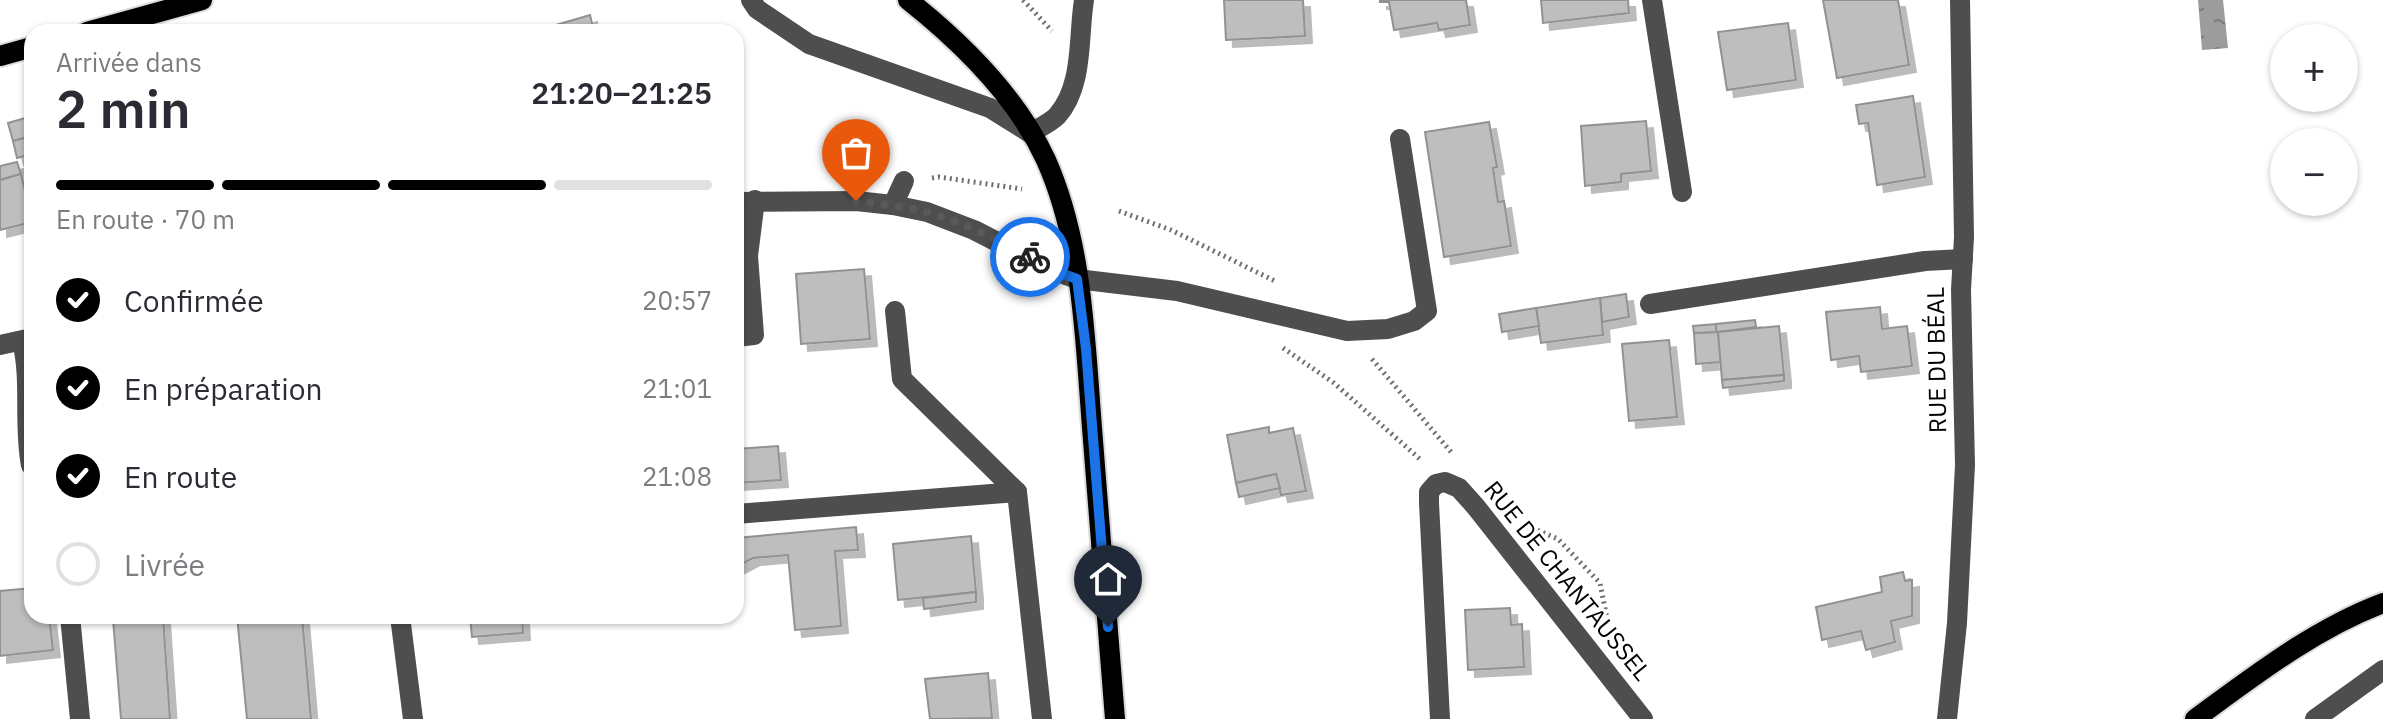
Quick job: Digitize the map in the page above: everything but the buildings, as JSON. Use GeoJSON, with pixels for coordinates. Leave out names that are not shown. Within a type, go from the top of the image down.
{"type":"FeatureCollection","features":[{"type":"Feature","properties":{"kind":"main road"},"geometry":{"type":"LineString","coordinates":[[116,24],[202,0]]}},
{"type":"Feature","properties":{"kind":"main road"},"geometry":{"type":"LineString","coordinates":[[908,0],[962,46],[1000,87],[1045,158],[1062,202],[1086,349],[1115,719]]}},
{"type":"Feature","properties":{"kind":"main road"},"geometry":{"type":"LineString","coordinates":[[0,56],[24,49]]}},
{"type":"Feature","properties":{"kind":"main road"},"geometry":{"type":"LineString","coordinates":[[2195,719],[2265,668],[2353,614],[2383,603]]}},
{"type":"Feature","properties":{"kind":"street"},"geometry":{"type":"LineString","coordinates":[[751,0],[757,9],[809,44],[990,108],[1030,133],[1056,117],[1070,97],[1082,42],[1084,0]]}},
{"type":"Feature","properties":{"kind":"street"},"geometry":{"type":"LineString","coordinates":[[1652,0],[1682,192]]}},
{"type":"Feature","properties":{"kind":"street","name":"RUE DU BÉAL"},"geometry":{"type":"LineString","coordinates":[[1947,719],[1957,623],[1965,465],[1960,0]]}},
{"type":"Feature","properties":{"kind":"street"},"geometry":{"type":"LineString","coordinates":[[744,336],[754,335],[745,201],[856,201],[893,205],[927,212],[974,230],[1050,269],[1077,279],[1177,291],[1347,331],[1388,329],[1414,321],[1427,311],[1400,139]]}},
{"type":"Feature","properties":{"kind":"street"},"geometry":{"type":"LineString","coordinates":[[893,205],[904,181]]}},
{"type":"Feature","properties":{"kind":"street"},"geometry":{"type":"LineString","coordinates":[[1650,304],[1925,261],[1963,259]]}},
{"type":"Feature","properties":{"kind":"street"},"geometry":{"type":"LineString","coordinates":[[895,311],[902,379],[1017,492],[1042,719]]}},
{"type":"Feature","properties":{"kind":"street"},"geometry":{"type":"LineString","coordinates":[[0,345],[24,341]]}},
{"type":"Feature","properties":{"kind":"street"},"geometry":{"type":"LineString","coordinates":[[1440,719],[1429,492],[1436,484],[1445,482]]}},
{"type":"Feature","properties":{"kind":"street","name":"RUE DE CHANTAUSSEL"},"geometry":{"type":"LineString","coordinates":[[1445,482],[1459,488],[1476,507],[1643,719]]}},
{"type":"Feature","properties":{"kind":"street"},"geometry":{"type":"LineString","coordinates":[[744,513],[1017,492]]}},
{"type":"Feature","properties":{"kind":"street"},"geometry":{"type":"LineString","coordinates":[[71,624],[80,719]]}},
{"type":"Feature","properties":{"kind":"street"},"geometry":{"type":"LineString","coordinates":[[401,624],[413,719]]}},
{"type":"Feature","properties":{"kind":"street"},"geometry":{"type":"LineString","coordinates":[[2315,719],[2383,670]]}},
{"type":"Feature","properties":{"kind":"path"},"geometry":{"type":"LineString","coordinates":[[904,181],[939,177],[1022,189]]}},
{"type":"Feature","properties":{"kind":"path"},"geometry":{"type":"LineString","coordinates":[[1119,211],[1171,230],[1285,286]]}},
{"type":"Feature","properties":{"kind":"path"},"geometry":{"type":"LineString","coordinates":[[1347,331],[1459,461]]}},
{"type":"Feature","properties":{"kind":"path"},"geometry":{"type":"LineString","coordinates":[[1273,341],[1334,383],[1445,482]]}},
{"type":"Feature","properties":{"kind":"path"},"geometry":{"type":"LineString","coordinates":[[1524,525],[1558,539],[1600,583],[1611,638]]}},
{"type":"Feature","properties":{"kind":"water"},"geometry":{"type":"Polygon","coordinates":[[[2198,0],[2223,0],[2228,48],[2202,50],[2198,0]]]}},
{"type":"Feature","properties":{"kind":"way so far"},"geometry":{"type":"LineString","coordinates":[[856,201],[927,212],[1030,257]]}},
{"type":"Feature","properties":{"kind":"route"},"geometry":{"type":"LineString","coordinates":[[1030,257],[1077,279],[1086,349],[1108,627]]}}]}
